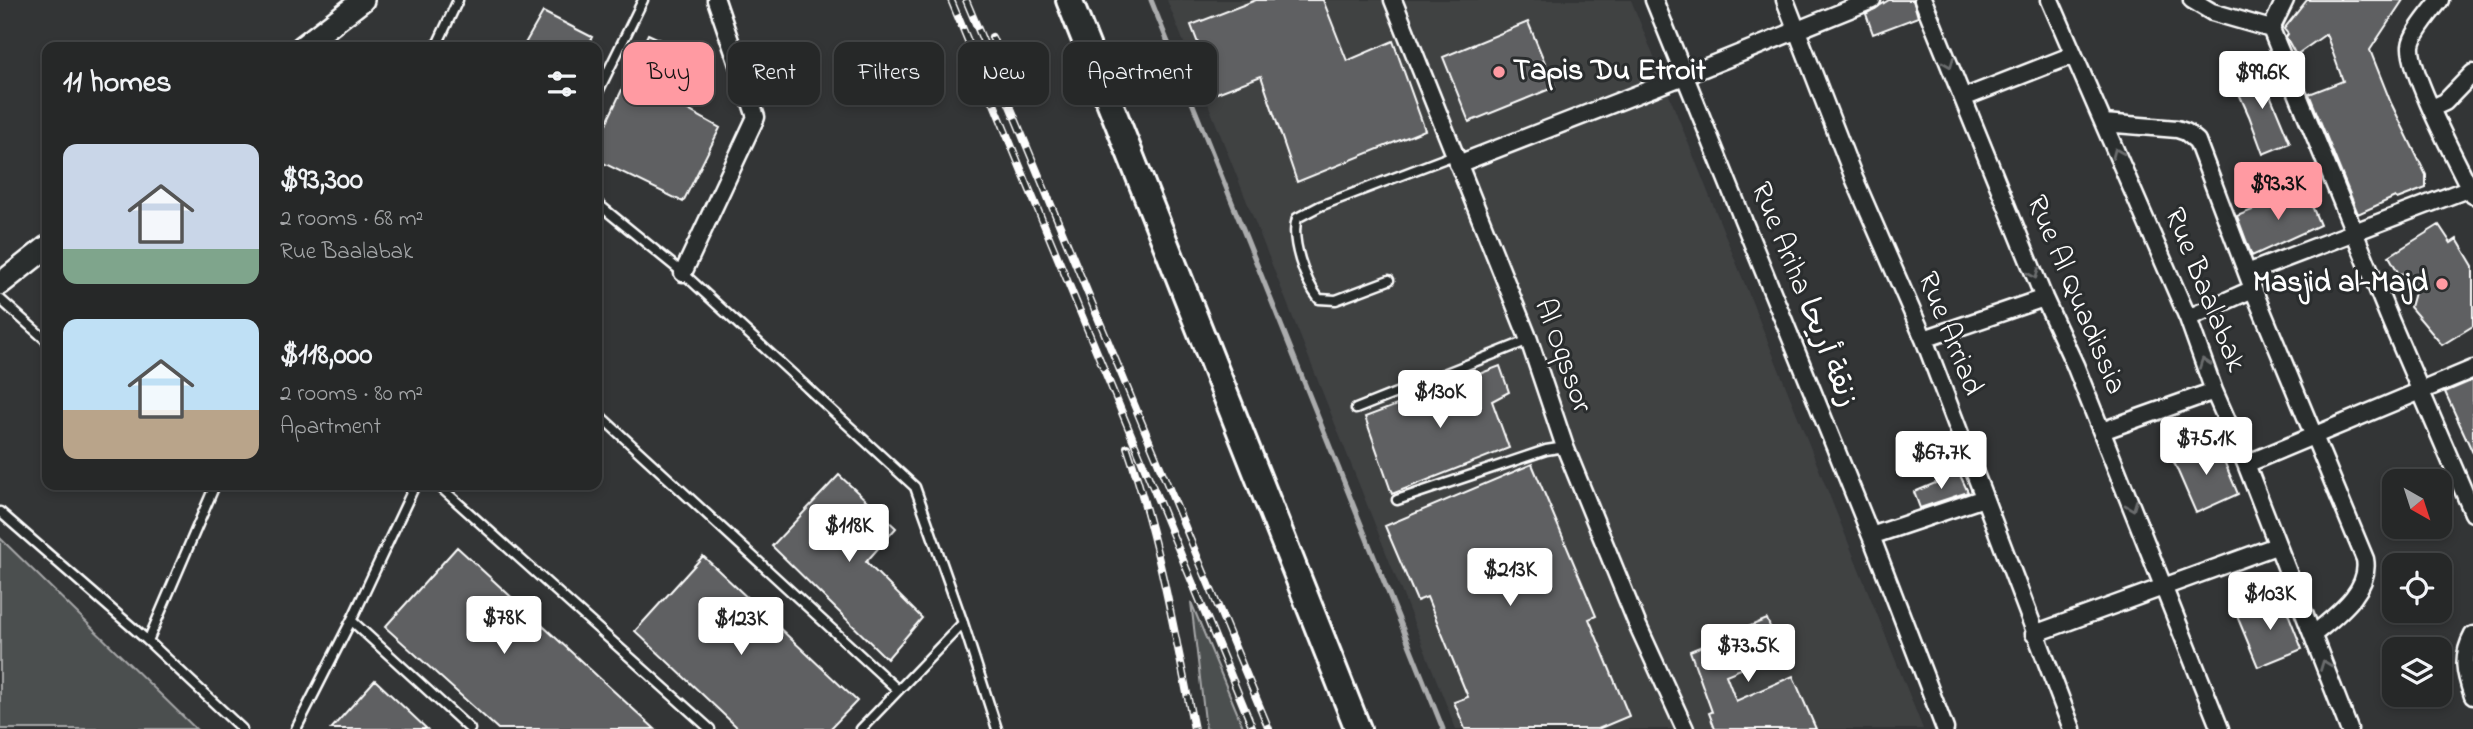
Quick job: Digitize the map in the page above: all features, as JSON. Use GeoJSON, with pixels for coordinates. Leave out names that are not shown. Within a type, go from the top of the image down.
{"type":"FeatureCollection","features":[{"type":"Feature","properties":{"kind":"main road"},"geometry":{"type":"LineString","coordinates":[[1069,0],[1358,729]]}},
{"type":"Feature","properties":{"kind":"street"},"geometry":{"type":"LineString","coordinates":[[308,42],[363,0]]}},
{"type":"Feature","properties":{"kind":"street"},"geometry":{"type":"LineString","coordinates":[[684,272],[756,117],[716,0]]}},
{"type":"Feature","properties":{"kind":"street","name":"Al Oqssor"},"geometry":{"type":"LineString","coordinates":[[1393,0],[1529,340],[1565,447],[1638,626],[1684,729]]}},
{"type":"Feature","properties":{"kind":"street","name":"Rue Ariha زنقة أريحا"},"geometry":{"type":"LineString","coordinates":[[1654,0],[1871,536],[1945,729]]}},
{"type":"Feature","properties":{"kind":"street","name":"Rue Arriad"},"geometry":{"type":"LineString","coordinates":[[1785,0],[1854,178],[1924,339],[2072,729]]}},
{"type":"Feature","properties":{"kind":"street"},"geometry":{"type":"LineString","coordinates":[[1456,159],[1684,76],[1872,0]]}},
{"type":"Feature","properties":{"kind":"street","name":"Rue Al Quadissia"},"geometry":{"type":"LineString","coordinates":[[1923,0],[2044,298],[2102,431],[2220,729]]}},
{"type":"Feature","properties":{"kind":"street","name":"Rue Baalabak"},"geometry":{"type":"LineString","coordinates":[[2050,0],[2188,318],[2214,391],[2246,464],[2349,729]]}},
{"type":"Feature","properties":{"kind":"street"},"geometry":{"type":"LineString","coordinates":[[2192,0],[2212,12],[2271,29]]}},
{"type":"Feature","properties":{"kind":"street"},"geometry":{"type":"LineString","coordinates":[[2285,0],[2271,29],[2473,513]]}},
{"type":"Feature","properties":{"kind":"street"},"geometry":{"type":"LineString","coordinates":[[2247,273],[2471,191],[2419,78],[2411,46],[2440,0]]}},
{"type":"Feature","properties":{"kind":"street"},"geometry":{"type":"LineString","coordinates":[[1963,98],[2073,55]]}},
{"type":"Feature","properties":{"kind":"street"},"geometry":{"type":"LineString","coordinates":[[2432,108],[2445,102],[2473,73]]}},
{"type":"Feature","properties":{"kind":"street","name":"Rue Baalabak"},"geometry":{"type":"LineString","coordinates":[[2104,123],[2177,128],[2197,141],[2253,289],[2367,568],[2365,580],[2353,597],[2313,635]]}},
{"type":"Feature","properties":{"kind":"street"},"geometry":{"type":"LineString","coordinates":[[0,284],[42,251]]}},
{"type":"Feature","properties":{"kind":"street"},"geometry":{"type":"LineString","coordinates":[[2188,318],[2253,289]]}},
{"type":"Feature","properties":{"kind":"street"},"geometry":{"type":"LineString","coordinates":[[1924,339],[2044,298]]}},
{"type":"Feature","properties":{"kind":"street"},"geometry":{"type":"LineString","coordinates":[[2246,464],[2473,369]]}},
{"type":"Feature","properties":{"kind":"street"},"geometry":{"type":"LineString","coordinates":[[2102,431],[2214,391]]}},
{"type":"Feature","properties":{"kind":"street"},"geometry":{"type":"LineString","coordinates":[[1871,536],[1984,498]]}},
{"type":"Feature","properties":{"kind":"street"},"geometry":{"type":"LineString","coordinates":[[2034,634],[2276,546]]}},
{"type":"Feature","properties":{"kind":"street"},"geometry":{"type":"LineString","coordinates":[[2473,635],[2464,658],[2466,677],[2473,696]]}},
{"type":"Feature","properties":{"kind":"lane"},"geometry":{"type":"LineString","coordinates":[[438,42],[458,0]]}},
{"type":"Feature","properties":{"kind":"lane"},"geometry":{"type":"LineString","coordinates":[[602,84],[643,0]]}},
{"type":"Feature","properties":{"kind":"lane"},"geometry":{"type":"LineString","coordinates":[[1389,280],[1336,300],[1319,299],[1308,280],[1295,239],[1294,227],[1297,218],[1320,206],[1456,159]]}},
{"type":"Feature","properties":{"kind":"lane"},"geometry":{"type":"LineString","coordinates":[[602,207],[684,272],[915,487],[997,729]]}},
{"type":"Feature","properties":{"kind":"lane"},"geometry":{"type":"LineString","coordinates":[[0,299],[42,337]]}},
{"type":"Feature","properties":{"kind":"lane"},"geometry":{"type":"LineString","coordinates":[[1356,409],[1529,340]]}},
{"type":"Feature","properties":{"kind":"lane"},"geometry":{"type":"LineString","coordinates":[[602,418],[898,690]]}},
{"type":"Feature","properties":{"kind":"lane"},"geometry":{"type":"LineString","coordinates":[[1397,500],[1546,450],[1565,447]]}},
{"type":"Feature","properties":{"kind":"lane"},"geometry":{"type":"LineString","coordinates":[[148,641],[210,490]]}},
{"type":"Feature","properties":{"kind":"lane"},"geometry":{"type":"LineString","coordinates":[[296,729],[352,621],[413,490]]}},
{"type":"Feature","properties":{"kind":"lane"},"geometry":{"type":"LineString","coordinates":[[444,490],[710,729]]}},
{"type":"Feature","properties":{"kind":"lane"},"geometry":{"type":"LineString","coordinates":[[0,512],[148,641],[242,729]]}},
{"type":"Feature","properties":{"kind":"lane"},"geometry":{"type":"LineString","coordinates":[[352,621],[470,729]]}},
{"type":"Feature","properties":{"kind":"lane"},"geometry":{"type":"LineString","coordinates":[[861,729],[963,623]]}},
{"type":"Feature","properties":{"kind":"shaded area"},"geometry":{"type":"Polygon","coordinates":[[[1167,0],[1631,0],[1923,729],[1456,729],[1209,105],[1217,105],[1217,42],[1184,42],[1167,0]]]}},
{"type":"Feature","properties":{"kind":"shaded area"},"geometry":{"type":"Polygon","coordinates":[[[0,538],[196,729],[0,729],[0,538]]]}},
{"type":"Feature","properties":{"kind":"shaded area"},"geometry":{"type":"Polygon","coordinates":[[[1191,602],[1244,729],[1206,729],[1191,602]]]}},
{"type":"Feature","properties":{"kind":"building"},"geometry":{"type":"Polygon","coordinates":[[[1256,0],[1323,0],[1347,61],[1393,41],[1425,130],[1297,182],[1261,76],[1217,93],[1217,42],[1198,42],[1191,25],[1256,0]]]}},
{"type":"Feature","properties":{"kind":"building"},"geometry":{"type":"Polygon","coordinates":[[[1889,0],[1913,0],[1918,17],[1873,34],[1866,14],[1889,0]]]}},
{"type":"Feature","properties":{"kind":"building"},"geometry":{"type":"Polygon","coordinates":[[[2307,0],[2403,0],[2370,50],[2391,103],[2426,175],[2426,188],[2397,199],[2395,197],[2358,214],[2309,94],[2343,81],[2326,34],[2296,55],[2284,29],[2307,0]]]}},
{"type":"Feature","properties":{"kind":"building"},"geometry":{"type":"Polygon","coordinates":[[[543,12],[592,37],[590,42],[526,42],[543,12]]]}},
{"type":"Feature","properties":{"kind":"building","name":"Tapis Du Etroit"},"geometry":{"type":"Polygon","coordinates":[[[1528,22],[1555,87],[1469,122],[1443,57],[1528,22]]]}},
{"type":"Feature","properties":{"kind":"building"},"geometry":{"type":"Polygon","coordinates":[[[648,34],[665,42],[644,42],[648,34]]]}},
{"type":"Feature","properties":{"kind":"building"},"geometry":{"type":"Polygon","coordinates":[[[2259,68],[2290,143],[2263,154],[2233,80],[2259,68]]]}},
{"type":"Feature","properties":{"kind":"building"},"geometry":{"type":"Polygon","coordinates":[[[623,87],[623,105],[680,105],[720,128],[683,202],[602,162],[602,132],[623,87]]]}},
{"type":"Feature","properties":{"kind":"building"},"geometry":{"type":"Polygon","coordinates":[[[2305,189],[2320,225],[2252,256],[2237,216],[2305,189]]]}},
{"type":"Feature","properties":{"kind":"building","name":"Masjid al-Majd"},"geometry":{"type":"Polygon","coordinates":[[[2439,225],[2451,243],[2457,239],[2473,266],[2473,326],[2442,345],[2410,307],[2415,289],[2405,273],[2399,274],[2389,256],[2439,225]]]}},
{"type":"Feature","properties":{"kind":"building"},"geometry":{"type":"Polygon","coordinates":[[[1500,366],[1509,392],[1492,401],[1509,448],[1392,494],[1365,417],[1500,366]]]}},
{"type":"Feature","properties":{"kind":"building"},"geometry":{"type":"Polygon","coordinates":[[[2473,380],[2473,453],[2445,392],[2473,380]]]}},
{"type":"Feature","properties":{"kind":"building"},"geometry":{"type":"Polygon","coordinates":[[[2216,442],[2238,494],[2196,513],[2173,460],[2216,442]]]}},
{"type":"Feature","properties":{"kind":"building"},"geometry":{"type":"Polygon","coordinates":[[[1532,464],[1596,616],[1589,619],[1629,716],[1598,729],[1465,729],[1454,702],[1468,697],[1427,597],[1417,601],[1385,526],[1532,464]]]}},
{"type":"Feature","properties":{"kind":"building"},"geometry":{"type":"Polygon","coordinates":[[[1959,473],[1968,492],[1920,508],[1914,492],[1959,473]]]}},
{"type":"Feature","properties":{"kind":"building"},"geometry":{"type":"Polygon","coordinates":[[[839,475],[896,528],[866,562],[922,618],[887,659],[772,546],[839,475]]]}},
{"type":"Feature","properties":{"kind":"building"},"geometry":{"type":"Polygon","coordinates":[[[457,547],[655,729],[498,729],[385,627],[457,547]]]}},
{"type":"Feature","properties":{"kind":"building"},"geometry":{"type":"Polygon","coordinates":[[[703,556],[857,701],[830,729],[739,729],[635,631],[703,556]]]}},
{"type":"Feature","properties":{"kind":"building"},"geometry":{"type":"Polygon","coordinates":[[[2282,598],[2302,649],[2258,667],[2237,616],[2282,598]]]}},
{"type":"Feature","properties":{"kind":"building"},"geometry":{"type":"Polygon","coordinates":[[[1767,619],[1780,653],[1726,675],[1736,701],[1793,676],[1816,729],[1715,729],[1709,713],[1712,712],[1690,651],[1767,619]]]}},
{"type":"Feature","properties":{"kind":"building"},"geometry":{"type":"Polygon","coordinates":[[[375,680],[427,729],[331,729],[375,680]]]}},
{"type":"Feature","properties":{"kind":"waterway"},"geometry":{"type":"LineString","coordinates":[[1151,0],[1443,729]]}},
{"type":"Feature","properties":{"kind":"railway"},"geometry":{"type":"LineString","coordinates":[[951,0],[1253,729]]}},
{"type":"Feature","properties":{"kind":"railway"},"geometry":{"type":"LineString","coordinates":[[966,0],[1269,729]]}},
{"type":"Feature","properties":{"kind":"railway"},"geometry":{"type":"LineString","coordinates":[[992,37],[994,42]]}},
{"type":"Feature","properties":{"kind":"railway"},"geometry":{"type":"LineString","coordinates":[[1127,447],[1157,551],[1194,729]]}},
{"type":"Feature","properties":{"kind":"place","name":"Tapis Du Etroit"},"geometry":{"type":"Point","coordinates":[1499,72]}},
{"type":"Feature","properties":{"kind":"place","name":"Masjid al-Majd"},"geometry":{"type":"Point","coordinates":[2442,284]}}]}
